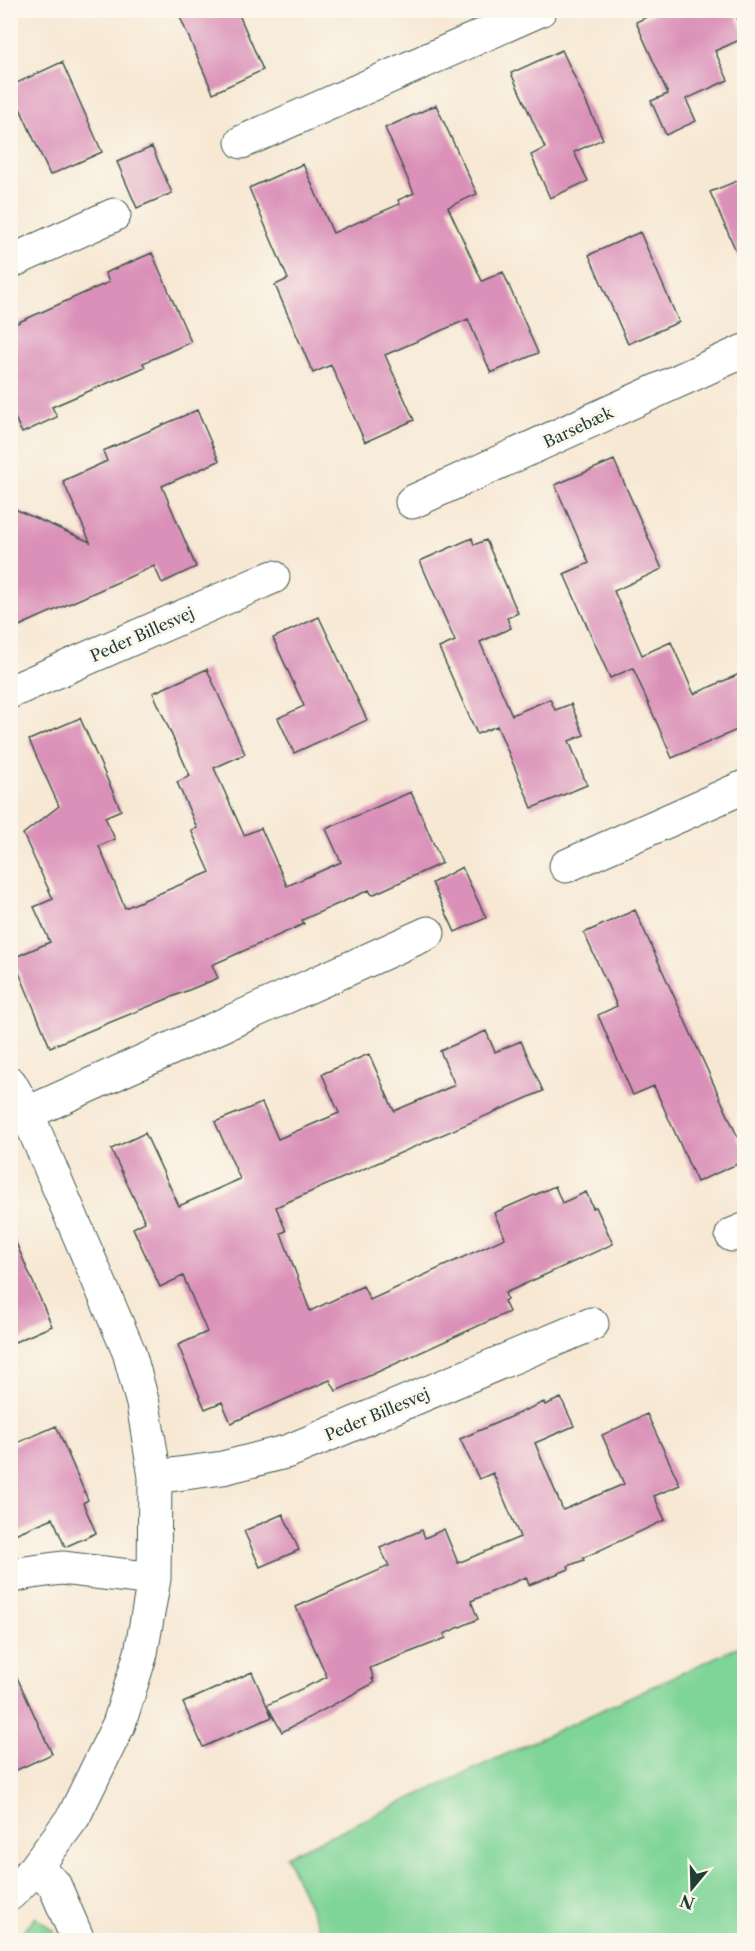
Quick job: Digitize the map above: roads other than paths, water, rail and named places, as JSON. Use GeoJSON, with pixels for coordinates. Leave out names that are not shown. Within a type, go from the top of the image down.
{"type":"FeatureCollection","features":[{"type":"Feature","properties":{"kind":"street"},"geometry":{"type":"LineString","coordinates":[[242,142],[540,10]]}},
{"type":"Feature","properties":{"kind":"street"},"geometry":{"type":"LineString","coordinates":[[10,262],[114,214]]}},
{"type":"Feature","properties":{"kind":"street","name":"Barsebæk"},"geometry":{"type":"LineString","coordinates":[[412,502],[744,351]]}},
{"type":"Feature","properties":{"kind":"street","name":"Peder Billesvej"},"geometry":{"type":"LineString","coordinates":[[10,692],[273,577]]}},
{"type":"Feature","properties":{"kind":"street"},"geometry":{"type":"LineString","coordinates":[[566,866],[744,787]]}},
{"type":"Feature","properties":{"kind":"street"},"geometry":{"type":"LineString","coordinates":[[19,1117],[428,933]]}},
{"type":"Feature","properties":{"kind":"street"},"geometry":{"type":"LineString","coordinates":[[10,1083],[19,1117],[129,1352],[143,1404],[155,1477],[154,1579],[141,1653],[119,1724],[74,1816],[35,1869],[10,1894]]}},
{"type":"Feature","properties":{"kind":"street","name":"Peder Billesvej"},"geometry":{"type":"LineString","coordinates":[[155,1477],[223,1468],[289,1451],[592,1324]]}},
{"type":"Feature","properties":{"kind":"street"},"geometry":{"type":"LineString","coordinates":[[10,1577],[62,1568],[154,1579]]}},
{"type":"Feature","properties":{"kind":"street"},"geometry":{"type":"LineString","coordinates":[[35,1869],[54,1884],[78,1941]]}}]}
